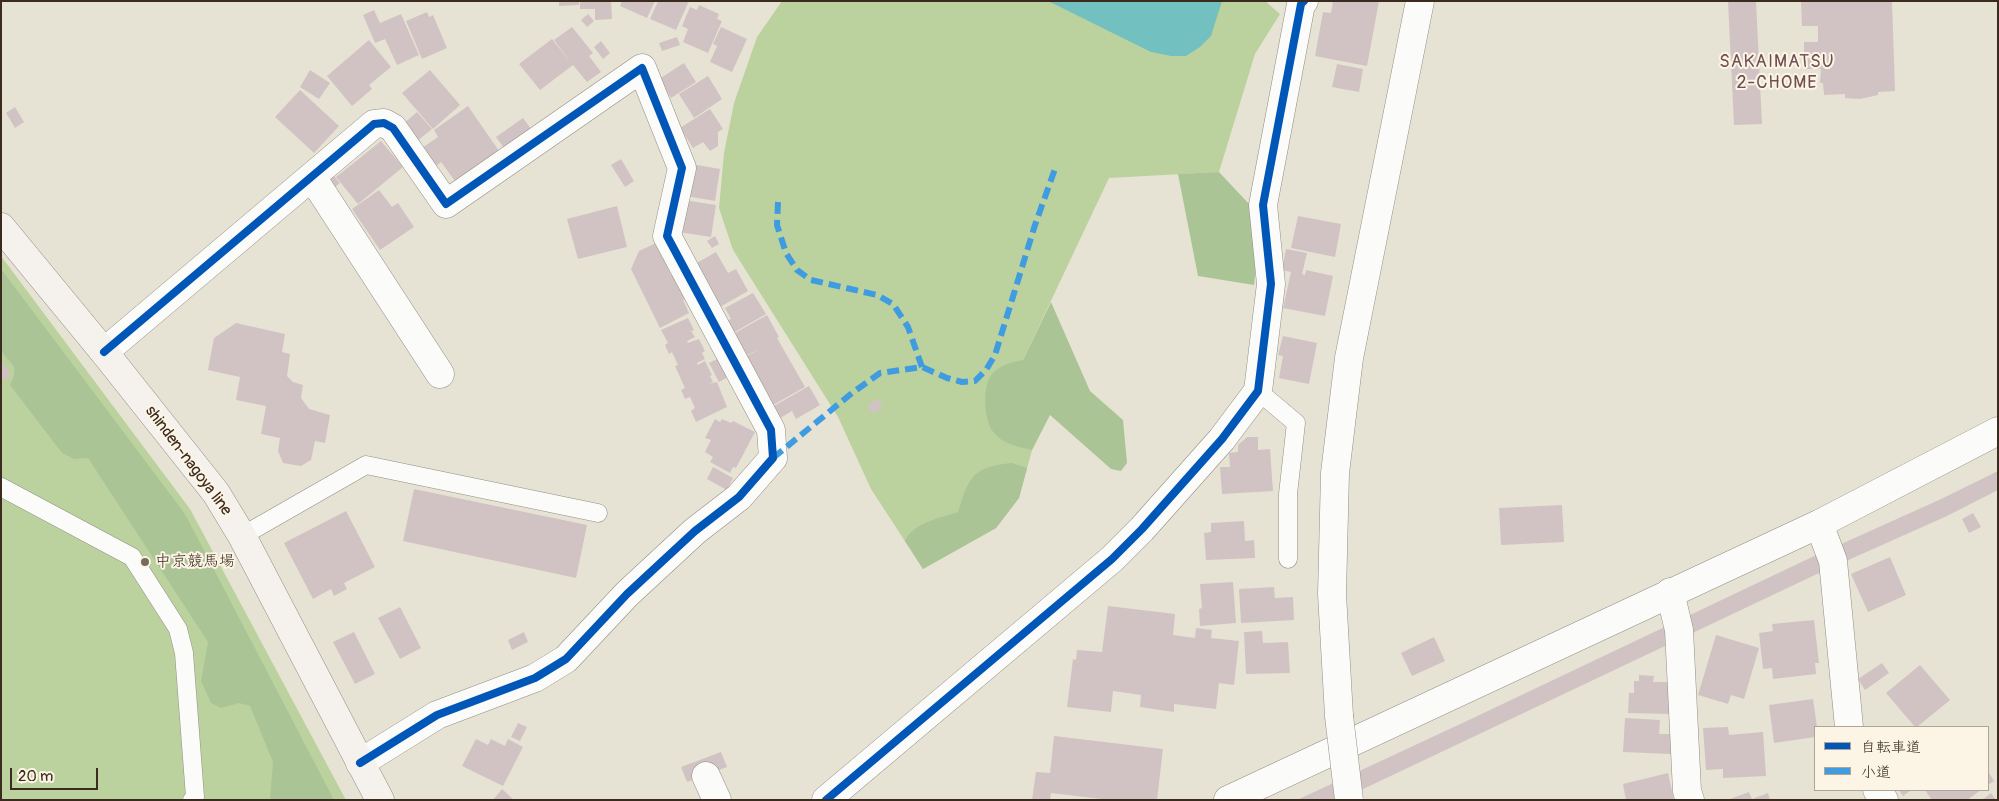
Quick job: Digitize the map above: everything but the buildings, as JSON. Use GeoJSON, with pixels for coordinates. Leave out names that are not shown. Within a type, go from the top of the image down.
{"type":"FeatureCollection","features":[{"type":"Feature","properties":{"kind":"main road","name":"shinden-nagoya line"},"geometry":{"type":"LineString","coordinates":[[1,227],[104,352],[216,493],[242,536],[380,800]]}},
{"type":"Feature","properties":{"kind":"street"},"geometry":{"type":"LineString","coordinates":[[826,800],[1112,559],[1142,530],[1222,439],[1258,391],[1271,284],[1263,205],[1301,4],[1304,1]]}},
{"type":"Feature","properties":{"kind":"street"},"geometry":{"type":"LineString","coordinates":[[1349,800],[1339,716],[1332,594],[1335,473],[1349,358],[1420,1]]}},
{"type":"Feature","properties":{"kind":"street"},"geometry":{"type":"LineString","coordinates":[[104,352],[374,124],[384,123],[393,128],[446,204],[642,68],[682,168],[667,236],[771,430],[773,458],[744,490],[695,530],[627,594],[566,659],[535,678],[437,715],[360,763]]}},
{"type":"Feature","properties":{"kind":"street"},"geometry":{"type":"LineString","coordinates":[[312,177],[440,374]]}},
{"type":"Feature","properties":{"kind":"street"},"geometry":{"type":"LineString","coordinates":[[1228,800],[1670,592],[1820,524],[1998,431]]}},
{"type":"Feature","properties":{"kind":"street"},"geometry":{"type":"LineString","coordinates":[[1820,524],[1832,562],[1849,726]]}},
{"type":"Feature","properties":{"kind":"street"},"geometry":{"type":"LineString","coordinates":[[1670,592],[1679,630],[1687,791],[1690,800]]}},
{"type":"Feature","properties":{"kind":"lane"},"geometry":{"type":"LineString","coordinates":[[1258,391],[1296,423],[1288,494],[1288,559]]}},
{"type":"Feature","properties":{"kind":"lane"},"geometry":{"type":"LineString","coordinates":[[242,536],[366,465],[598,513]]}},
{"type":"Feature","properties":{"kind":"lane"},"geometry":{"type":"LineString","coordinates":[[1,487],[132,557],[178,629],[184,653],[195,797],[192,800]]}},
{"type":"Feature","properties":{"kind":"green space"},"geometry":{"type":"Polygon","coordinates":[[[782,1],[1265,1],[1280,14],[1255,54],[1219,172],[1109,178],[1023,360],[1050,414],[1032,450],[1019,498],[996,528],[923,569],[871,489],[838,417],[733,250],[719,208],[724,153],[734,103],[757,37],[782,1]]]}},
{"type":"Feature","properties":{"kind":"green space"},"geometry":{"type":"Polygon","coordinates":[[[1219,172],[1250,205],[1258,247],[1254,285],[1198,276],[1178,174],[1219,172]]]}},
{"type":"Feature","properties":{"kind":"green space","name":"中京競馬場"},"geometry":{"type":"Polygon","coordinates":[[[1,256],[190,509],[346,800],[1,800],[1,256]]]}},
{"type":"Feature","properties":{"kind":"green space"},"geometry":{"type":"Polygon","coordinates":[[[1,269],[185,514],[334,800],[270,800],[273,762],[250,706],[239,703],[221,708],[211,703],[201,681],[208,642],[88,458],[74,459],[62,453],[10,385],[14,367],[3,353],[1,347],[1,269]]]}},
{"type":"Feature","properties":{"kind":"green space"},"geometry":{"type":"Polygon","coordinates":[[[1051,302],[1090,391],[1123,420],[1127,463],[1121,471],[1111,469],[1050,415],[1032,450],[1002,440],[990,427],[985,401],[990,376],[1001,367],[1023,360],[1051,302]]]}},
{"type":"Feature","properties":{"kind":"green space"},"geometry":{"type":"Polygon","coordinates":[[[1012,463],[1027,468],[1019,498],[996,528],[923,569],[905,541],[909,535],[921,525],[958,512],[970,482],[981,471],[989,467],[1012,463]]]}},
{"type":"Feature","properties":{"kind":"water"},"geometry":{"type":"Polygon","coordinates":[[[1048,1],[1222,1],[1211,36],[1200,47],[1186,56],[1171,56],[1151,52],[1048,1]]]}},
{"type":"Feature","properties":{"kind":"marked path"},"geometry":{"type":"LineString","coordinates":[[773,458],[852,393],[880,373],[922,367],[947,378],[962,382],[975,381],[986,370],[995,355],[1035,225],[1056,166]]}},
{"type":"Feature","properties":{"kind":"marked path"},"geometry":{"type":"LineString","coordinates":[[778,202],[777,225],[786,253],[797,270],[811,280],[877,295],[893,304],[908,327],[922,367]]}},
{"type":"Feature","properties":{"kind":"cycle path"},"geometry":{"type":"LineString","coordinates":[[826,800],[1112,559],[1142,529],[1222,439],[1258,391],[1271,284],[1263,205],[1301,4],[1304,1]]}},
{"type":"Feature","properties":{"kind":"cycle path"},"geometry":{"type":"LineString","coordinates":[[104,352],[374,124],[384,123],[393,128],[446,204],[642,68],[682,168],[667,236],[771,430],[773,458],[739,497],[695,531],[627,594],[566,659],[535,678],[437,715],[360,763]]}},
{"type":"Feature","properties":{"kind":"place","name":"中京競馬場"},"geometry":{"type":"Point","coordinates":[145,562]}},
{"type":"Feature","properties":{"kind":"district","name":"SAKAIMATSU 2-CHOME"},"geometry":{"type":"Point","coordinates":[1777,72]}}]}
